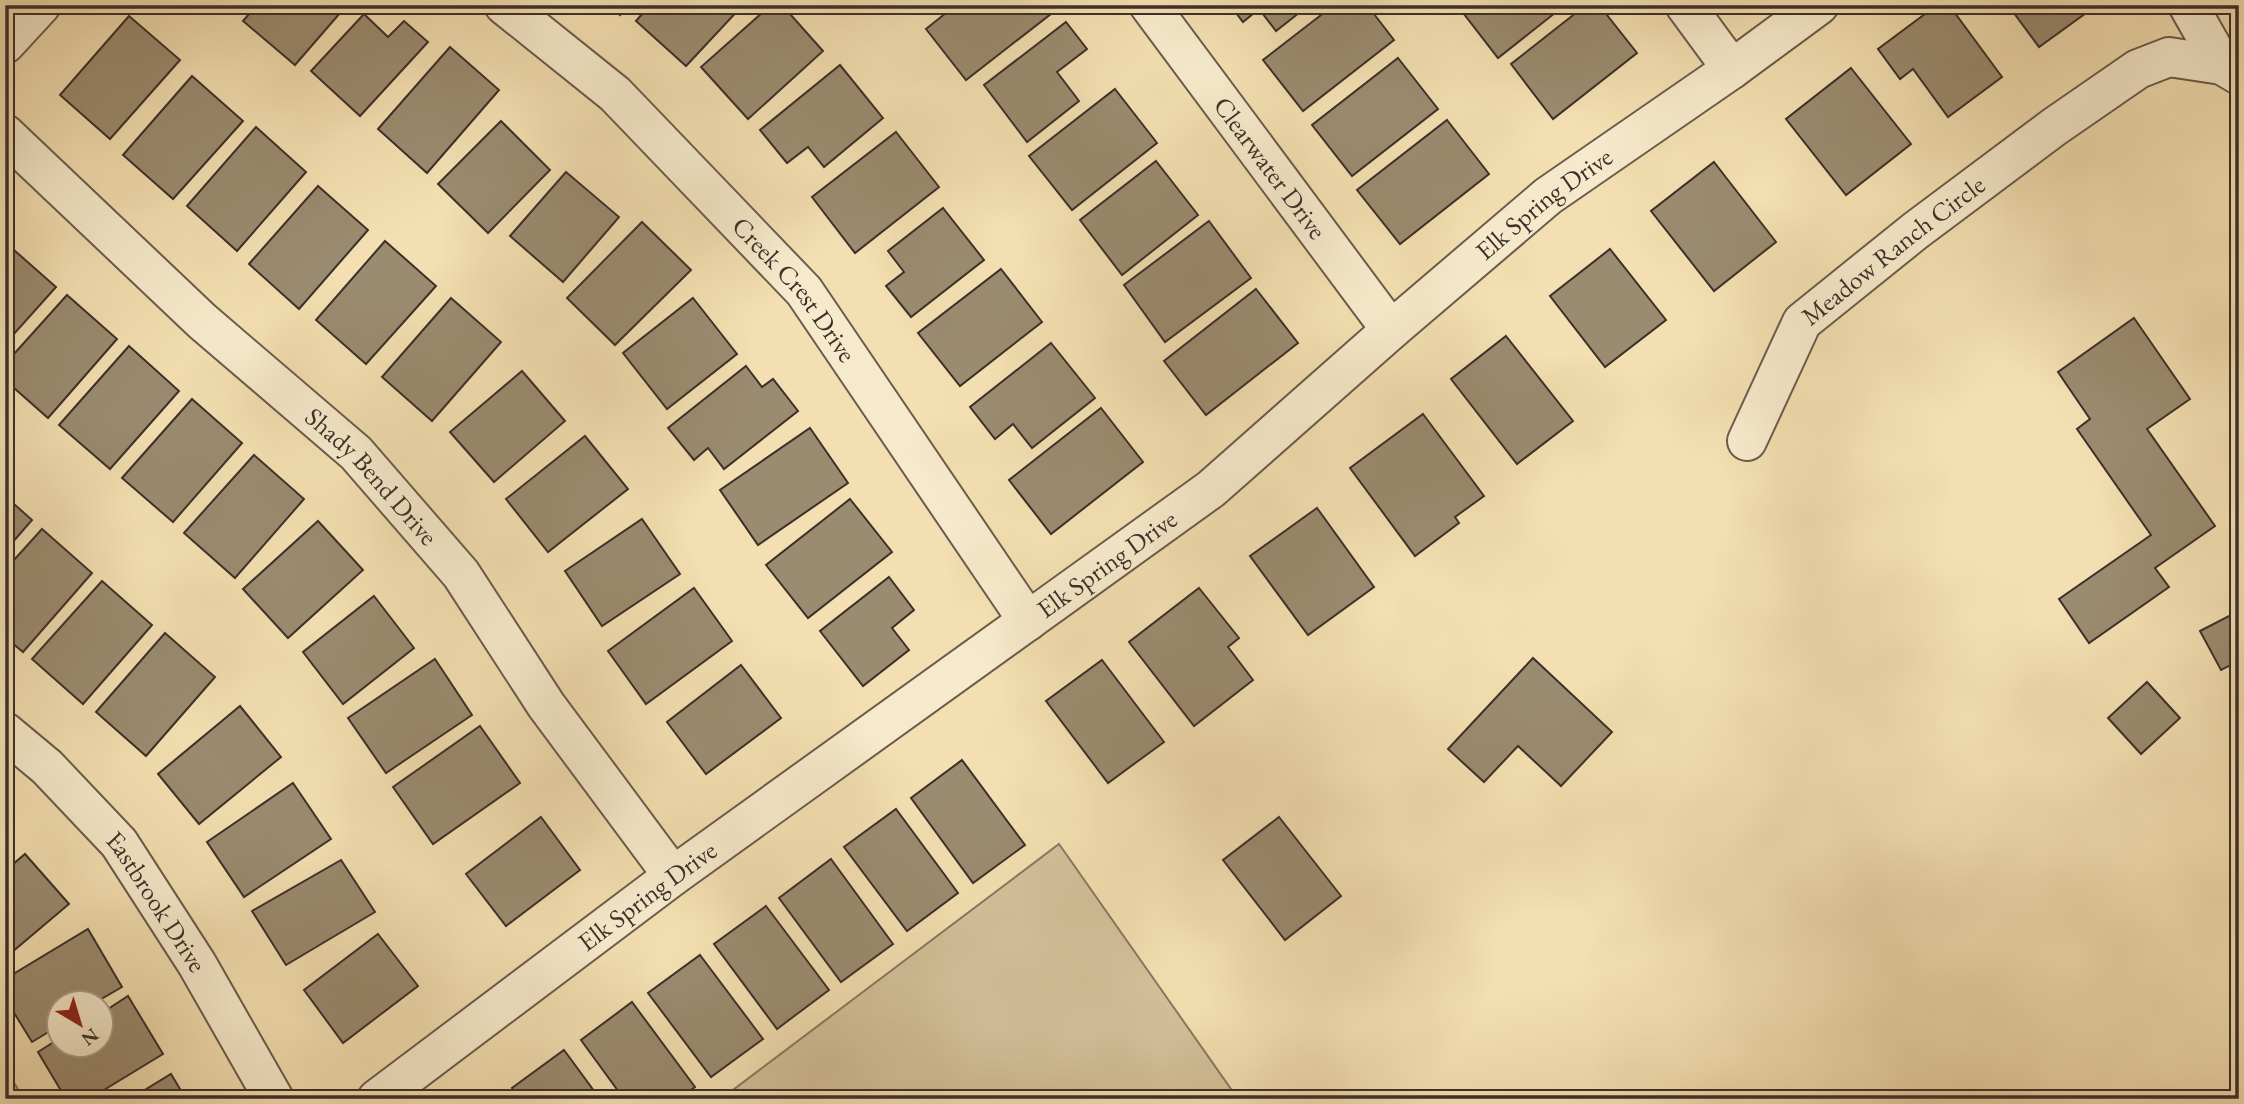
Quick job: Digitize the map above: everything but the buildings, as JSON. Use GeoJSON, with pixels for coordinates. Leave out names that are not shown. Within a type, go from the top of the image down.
{"type":"FeatureCollection","features":[{"type":"Feature","properties":{"kind":"street"},"geometry":{"type":"LineString","coordinates":[[5,44],[41,5]]}},
{"type":"Feature","properties":{"kind":"street","name":"Creek Crest Drive"},"geometry":{"type":"LineString","coordinates":[[504,5],[615,94],[804,291],[1028,621]]}},
{"type":"Feature","properties":{"kind":"street","name":"Clearwater Drive"},"geometry":{"type":"LineString","coordinates":[[1149,5],[1391,330]]}},
{"type":"Feature","properties":{"kind":"street"},"geometry":{"type":"LineString","coordinates":[[1685,5],[1732,69]]}},
{"type":"Feature","properties":{"kind":"street","name":"Elk Spring Drive"},"geometry":{"type":"LineString","coordinates":[[377,1099],[673,876],[1210,489],[1548,196],[1732,69],[1819,5]]}},
{"type":"Feature","properties":{"kind":"street"},"geometry":{"type":"LineString","coordinates":[[2188,5],[2230,70]]}},
{"type":"Feature","properties":{"kind":"street","name":"Meadow Ranch Circle"},"geometry":{"type":"LineString","coordinates":[[1747,441],[1802,322],[1915,231],[2054,127],[2138,69],[2169,57],[2230,70]]}},
{"type":"Feature","properties":{"kind":"street","name":"Shady Bend Drive"},"geometry":{"type":"LineString","coordinates":[[5,134],[202,321],[356,453],[461,574],[547,705],[673,876]]}},
{"type":"Feature","properties":{"kind":"street","name":"Eastbrook Drive"},"geometry":{"type":"LineString","coordinates":[[5,732],[47,767],[119,843],[197,964],[274,1099]]}},
{"type":"Feature","properties":{"kind":"shaded area"},"geometry":{"type":"Polygon","coordinates":[[[1059,844],[1238,1099],[721,1099],[1059,844]]]}},
{"type":"Feature","properties":{"kind":"shaded area"},"geometry":{"type":"Polygon","coordinates":[[[5,1068],[24,1099],[5,1099],[5,1068]]]}}]}
